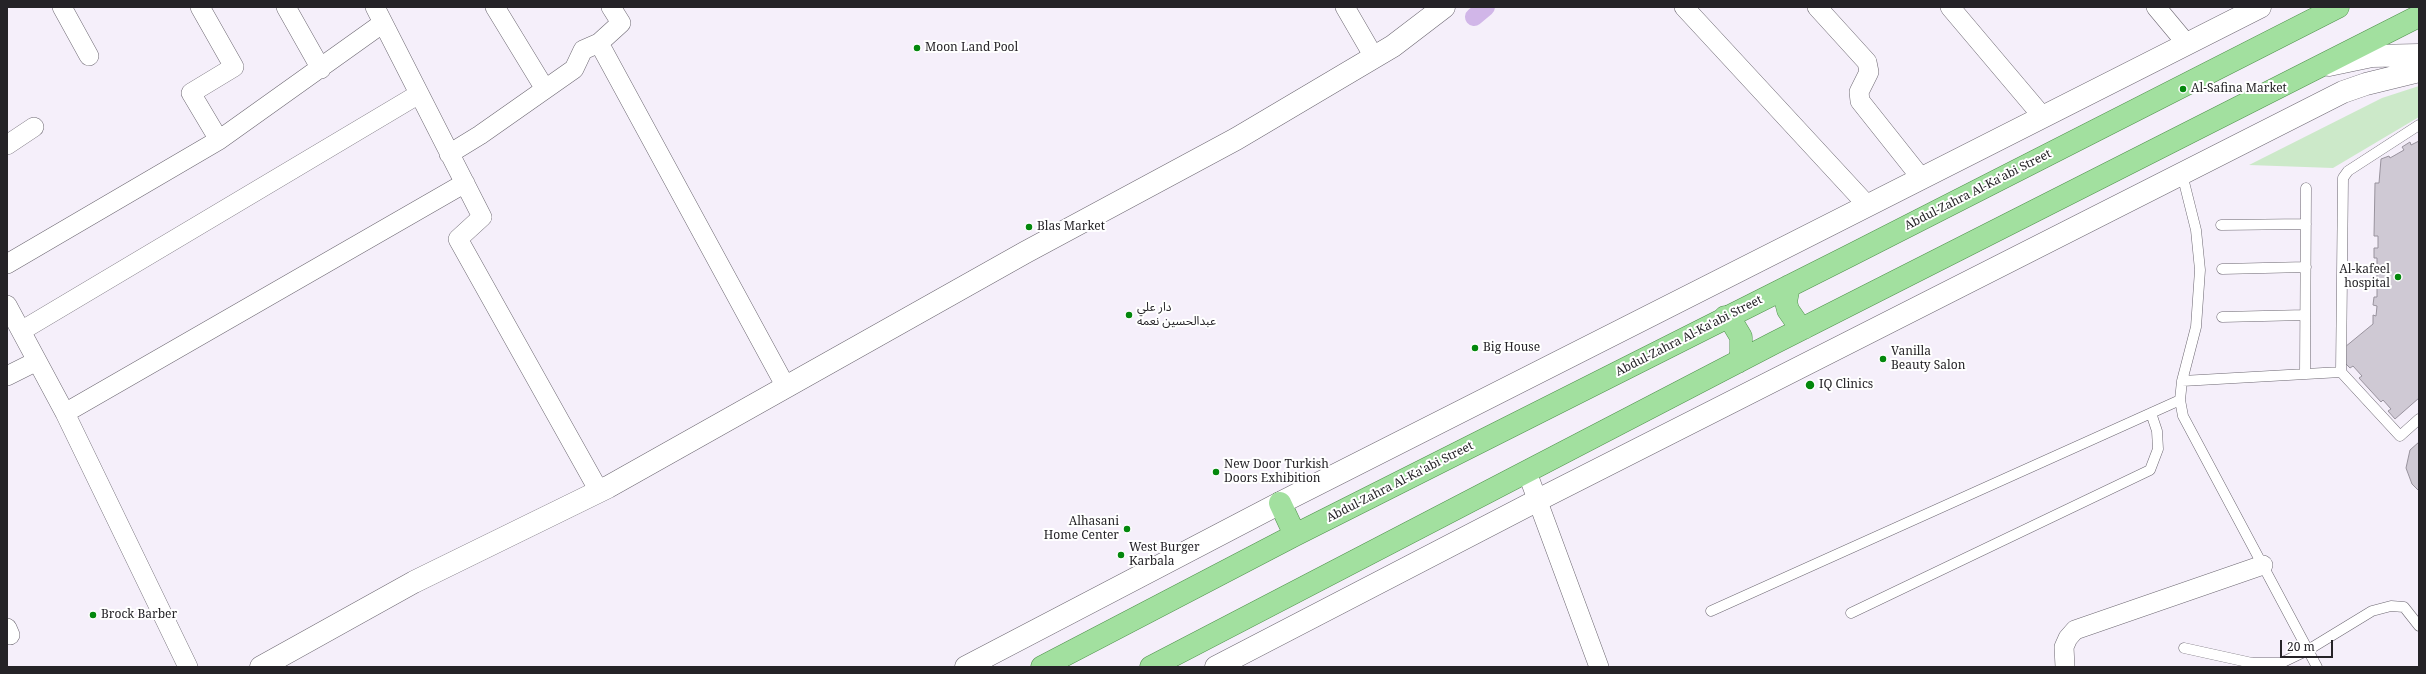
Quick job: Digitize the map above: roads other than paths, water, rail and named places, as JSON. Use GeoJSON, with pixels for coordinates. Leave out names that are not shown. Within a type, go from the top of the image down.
{"type":"FeatureCollection","features":[{"type":"Feature","properties":{"kind":"main road","name":"Abdul-Zahra Al-Ka'abi Street"},"geometry":{"type":"LineString","coordinates":[[1042,667],[1295,535],[2338,7]]}},
{"type":"Feature","properties":{"kind":"main road"},"geometry":{"type":"LineString","coordinates":[[1151,667],[1804,328],[2419,16]]}},
{"type":"Feature","properties":{"kind":"main road"},"geometry":{"type":"LineString","coordinates":[[1789,286],[1786,302],[1788,310],[1797,324],[1804,328]]}},
{"type":"Feature","properties":{"kind":"main road"},"geometry":{"type":"LineString","coordinates":[[1725,318],[1732,322],[1741,337],[1741,354],[1738,362]]}},
{"type":"Feature","properties":{"kind":"main road"},"geometry":{"type":"LineString","coordinates":[[1280,503],[1295,535]]}},
{"type":"Feature","properties":{"kind":"street"},"geometry":{"type":"LineString","coordinates":[[62,7],[89,56]]}},
{"type":"Feature","properties":{"kind":"street"},"geometry":{"type":"LineString","coordinates":[[200,7],[234,67],[191,93],[219,140]]}},
{"type":"Feature","properties":{"kind":"street"},"geometry":{"type":"LineString","coordinates":[[286,7],[321,69]]}},
{"type":"Feature","properties":{"kind":"street"},"geometry":{"type":"LineString","coordinates":[[495,7],[545,89]]}},
{"type":"Feature","properties":{"kind":"street"},"geometry":{"type":"LineString","coordinates":[[450,154],[480,135],[574,69],[583,50],[599,43],[621,23],[611,7]]}},
{"type":"Feature","properties":{"kind":"street"},"geometry":{"type":"LineString","coordinates":[[1345,7],[1374,57]]}},
{"type":"Feature","properties":{"kind":"street"},"geometry":{"type":"LineString","coordinates":[[261,667],[414,582],[599,491],[1026,252],[1236,139],[1393,46],[1444,7]]}},
{"type":"Feature","properties":{"kind":"street"},"geometry":{"type":"LineString","coordinates":[[1684,7],[1868,206]]}},
{"type":"Feature","properties":{"kind":"street"},"geometry":{"type":"LineString","coordinates":[[1817,7],[1867,62],[1869,72],[1859,92],[1860,101],[1922,179]]}},
{"type":"Feature","properties":{"kind":"street"},"geometry":{"type":"LineString","coordinates":[[1950,7],[2043,117]]}},
{"type":"Feature","properties":{"kind":"street"},"geometry":{"type":"LineString","coordinates":[[2156,7],[2186,43]]}},
{"type":"Feature","properties":{"kind":"street"},"geometry":{"type":"LineString","coordinates":[[966,667],[1280,503],[1922,179],[2186,43],[2260,7]]}},
{"type":"Feature","properties":{"kind":"street"},"geometry":{"type":"LineString","coordinates":[[7,264],[219,140],[321,69],[379,15],[482,218],[458,239],[599,491]]}},
{"type":"Feature","properties":{"kind":"street"},"geometry":{"type":"LineString","coordinates":[[599,43],[786,387]]}},
{"type":"Feature","properties":{"kind":"street"},"geometry":{"type":"LineString","coordinates":[[2315,69],[2372,56],[2419,55]]}},
{"type":"Feature","properties":{"kind":"street"},"geometry":{"type":"LineString","coordinates":[[1216,667],[1538,500],[2343,92],[2366,84],[2419,71]]}},
{"type":"Feature","properties":{"kind":"street"},"geometry":{"type":"LineString","coordinates":[[21,331],[419,94]]}},
{"type":"Feature","properties":{"kind":"street"},"geometry":{"type":"LineString","coordinates":[[7,145],[34,127]]}},
{"type":"Feature","properties":{"kind":"street"},"geometry":{"type":"LineString","coordinates":[[65,413],[465,183]]}},
{"type":"Feature","properties":{"kind":"street"},"geometry":{"type":"LineString","coordinates":[[7,305],[65,413],[188,667]]}},
{"type":"Feature","properties":{"kind":"street"},"geometry":{"type":"LineString","coordinates":[[7,376],[37,361]]}},
{"type":"Feature","properties":{"kind":"street"},"geometry":{"type":"LineString","coordinates":[[1527,472],[1599,667]]}},
{"type":"Feature","properties":{"kind":"street"},"geometry":{"type":"LineString","coordinates":[[2065,667],[2064,647],[2068,638],[2076,630],[2263,565]]}},
{"type":"Feature","properties":{"kind":"lane"},"geometry":{"type":"LineString","coordinates":[[2419,125],[2348,171],[2343,178],[2341,372],[2400,436],[2419,419]]}},
{"type":"Feature","properties":{"kind":"lane"},"geometry":{"type":"LineString","coordinates":[[2182,174],[2196,230],[2200,270],[2196,327],[2182,381],[2180,400],[2183,416],[2317,667]]}},
{"type":"Feature","properties":{"kind":"lane"},"geometry":{"type":"LineString","coordinates":[[2305,374],[2306,188]]}},
{"type":"Feature","properties":{"kind":"lane"},"geometry":{"type":"LineString","coordinates":[[2221,225],[2306,224]]}},
{"type":"Feature","properties":{"kind":"lane"},"geometry":{"type":"LineString","coordinates":[[2222,270],[2306,267]]}},
{"type":"Feature","properties":{"kind":"lane"},"geometry":{"type":"LineString","coordinates":[[2222,318],[2305,315]]}},
{"type":"Feature","properties":{"kind":"lane"},"geometry":{"type":"LineString","coordinates":[[2182,381],[2341,372]]}},
{"type":"Feature","properties":{"kind":"lane"},"geometry":{"type":"LineString","coordinates":[[1711,611],[2180,400]]}},
{"type":"Feature","properties":{"kind":"lane"},"geometry":{"type":"LineString","coordinates":[[1851,613],[2150,470],[2158,450],[2157,431],[2151,413]]}},
{"type":"Feature","properties":{"kind":"lane"},"geometry":{"type":"LineString","coordinates":[[2184,648],[2252,663],[2280,662],[2308,650],[2372,612],[2391,606],[2404,607],[2419,626]]}},
{"type":"Feature","properties":{"kind":"waterway"},"geometry":{"type":"LineString","coordinates":[[1474,17],[1486,7]]}},
{"type":"Feature","properties":{"kind":"place","name":"Moon Land Pool"},"geometry":{"type":"Point","coordinates":[917,48]}},
{"type":"Feature","properties":{"kind":"place","name":"Al-Safina Market"},"geometry":{"type":"Point","coordinates":[2183,89]}},
{"type":"Feature","properties":{"kind":"place","name":"Blas Market"},"geometry":{"type":"Point","coordinates":[1029,227]}},
{"type":"Feature","properties":{"kind":"place","name":"Al-kafeel hospital"},"geometry":{"type":"Point","coordinates":[2398,277]}},
{"type":"Feature","properties":{"kind":"place","name":"دار علي عبدالحسين نعمه"},"geometry":{"type":"Point","coordinates":[1129,315]}},
{"type":"Feature","properties":{"kind":"place","name":"Big House"},"geometry":{"type":"Point","coordinates":[1475,348]}},
{"type":"Feature","properties":{"kind":"place","name":"Vanilla Beauty Salon"},"geometry":{"type":"Point","coordinates":[1883,359]}},
{"type":"Feature","properties":{"kind":"place","name":"IQ Clinics"},"geometry":{"type":"Point","coordinates":[1810,385]}},
{"type":"Feature","properties":{"kind":"place","name":"New Door Turkish Doors Exhibition"},"geometry":{"type":"Point","coordinates":[1216,472]}},
{"type":"Feature","properties":{"kind":"place","name":"Alhasani Home Center"},"geometry":{"type":"Point","coordinates":[1127,529]}},
{"type":"Feature","properties":{"kind":"place","name":"West Burger Karbala"},"geometry":{"type":"Point","coordinates":[1121,555]}},
{"type":"Feature","properties":{"kind":"place","name":"Brock Barber"},"geometry":{"type":"Point","coordinates":[93,615]}}]}
